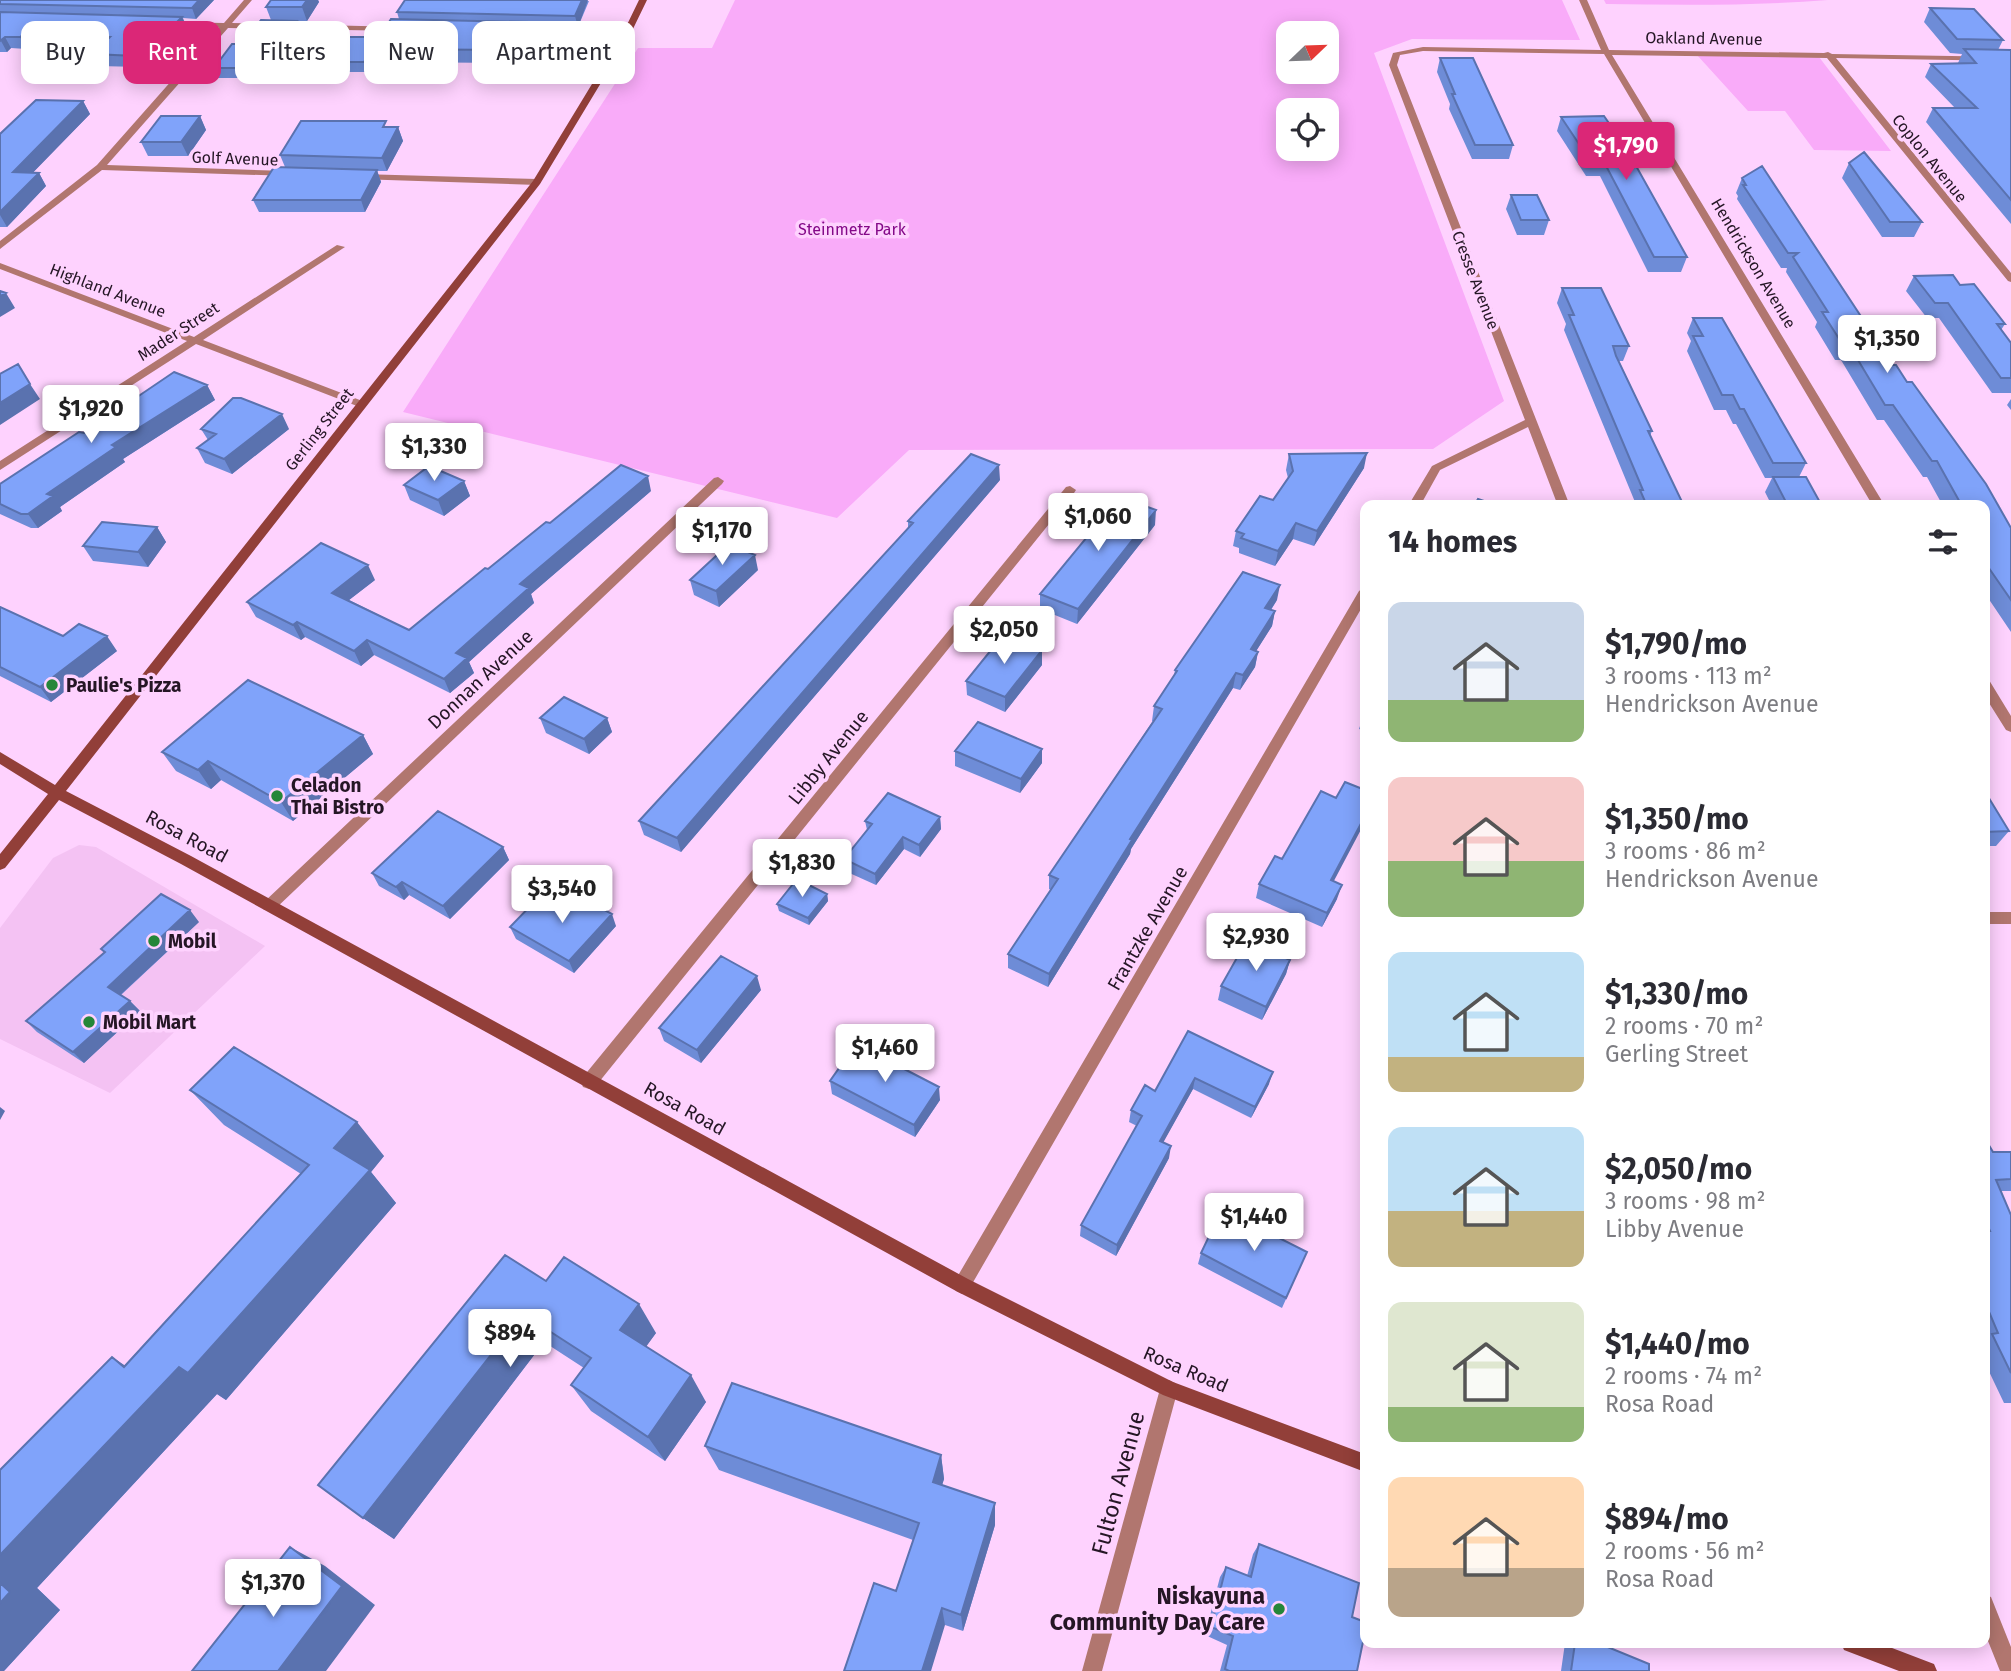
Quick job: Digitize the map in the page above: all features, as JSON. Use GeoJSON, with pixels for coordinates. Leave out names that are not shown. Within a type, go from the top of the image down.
{"type":"FeatureCollection","features":[{"type":"Feature","properties":{"kind":"street"},"geometry":{"type":"LineString","coordinates":[[0,246],[100,167],[248,0]]}},
{"type":"Feature","properties":{"kind":"street","name":"Gerling Street"},"geometry":{"type":"LineString","coordinates":[[633,21],[643,0]]}},
{"type":"Feature","properties":{"kind":"street","name":"Hendrickson Avenue"},"geometry":{"type":"LineString","coordinates":[[1583,0],[1606,51],[1875,500]]}},
{"type":"Feature","properties":{"kind":"street"},"geometry":{"type":"LineString","coordinates":[[221,25],[364,28]]}},
{"type":"Feature","properties":{"kind":"street","name":"Oakland Avenue"},"geometry":{"type":"LineString","coordinates":[[1398,53],[1423,49],[2011,59]]}},
{"type":"Feature","properties":{"kind":"street","name":"Cresse Avenue"},"geometry":{"type":"LineString","coordinates":[[1398,53],[1393,65],[1562,500]]}},
{"type":"Feature","properties":{"kind":"street","name":"Coplon Avenue"},"geometry":{"type":"LineString","coordinates":[[1828,54],[2011,279]]}},
{"type":"Feature","properties":{"kind":"street","name":"Gerling Street"},"geometry":{"type":"LineString","coordinates":[[0,864],[537,182],[596,84]]}},
{"type":"Feature","properties":{"kind":"street","name":"Golf Avenue"},"geometry":{"type":"LineString","coordinates":[[100,167],[294,175]]}},
{"type":"Feature","properties":{"kind":"street"},"geometry":{"type":"LineString","coordinates":[[349,177],[537,182]]}},
{"type":"Feature","properties":{"kind":"street","name":"Mader Street"},"geometry":{"type":"LineString","coordinates":[[0,466],[340,247]]}},
{"type":"Feature","properties":{"kind":"street","name":"Highland Avenue"},"geometry":{"type":"LineString","coordinates":[[0,266],[360,404]]}},
{"type":"Feature","properties":{"kind":"street"},"geometry":{"type":"LineString","coordinates":[[1417,500],[1436,468],[1531,421]]}},
{"type":"Feature","properties":{"kind":"street","name":"Donnan Avenue"},"geometry":{"type":"LineString","coordinates":[[269,906],[718,481]]}},
{"type":"Feature","properties":{"kind":"street","name":"Libby Avenue"},"geometry":{"type":"LineString","coordinates":[[589,1082],[1070,490]]}},
{"type":"Feature","properties":{"kind":"street","name":"Frantzke Avenue"},"geometry":{"type":"LineString","coordinates":[[962,1285],[1360,600]]}},
{"type":"Feature","properties":{"kind":"street"},"geometry":{"type":"LineString","coordinates":[[1990,693],[2011,727]]}},
{"type":"Feature","properties":{"kind":"street","name":"Rosa Road"},"geometry":{"type":"LineString","coordinates":[[0,757],[56,792],[962,1285],[1169,1389],[1360,1461]]}},
{"type":"Feature","properties":{"kind":"street"},"geometry":{"type":"LineString","coordinates":[[1990,918],[2011,918]]}},
{"type":"Feature","properties":{"kind":"street","name":"Fulton Avenue"},"geometry":{"type":"LineString","coordinates":[[1093,1671],[1169,1389]]}},
{"type":"Feature","properties":{"kind":"street"},"geometry":{"type":"LineString","coordinates":[[1990,1619],[2010,1671]]}},
{"type":"Feature","properties":{"kind":"street"},"geometry":{"type":"LineString","coordinates":[[1865,1648],[1927,1671]]}},
{"type":"Feature","properties":{"kind":"shaded area"},"geometry":{"type":"Polygon","coordinates":[[[79,845],[96,847],[265,946],[110,1093],[0,1039],[0,928],[53,858],[79,845]]]}},
{"type":"Feature","properties":{"kind":"green space","name":"Steinmetz Park"},"geometry":{"type":"Polygon","coordinates":[[[735,0],[1562,0],[1580,40],[1412,39],[1374,53],[1504,401],[1433,449],[909,450],[837,518],[403,412],[615,84],[635,84],[635,53],[638,48],[712,48],[735,0]]]}},
{"type":"Feature","properties":{"kind":"green space"},"geometry":{"type":"Polygon","coordinates":[[[1604,0],[1828,0],[1689,5],[1606,4],[1604,0]]]}},
{"type":"Feature","properties":{"kind":"green space"},"geometry":{"type":"Polygon","coordinates":[[[1697,55],[1819,57],[1891,151],[1814,150],[1785,111],[1748,111],[1697,55]]]}},
{"type":"Feature","properties":{"kind":"building"},"geometry":{"type":"Polygon","coordinates":[[[0,0],[199,0],[192,8],[0,4],[0,0]]]}},
{"type":"Feature","properties":{"kind":"building"},"geometry":{"type":"Polygon","coordinates":[[[271,0],[307,0],[302,7],[266,7],[271,0]]]}},
{"type":"Feature","properties":{"kind":"building"},"geometry":{"type":"Polygon","coordinates":[[[405,0],[582,0],[575,16],[397,12],[405,0]]]}},
{"type":"Feature","properties":{"kind":"building"},"geometry":{"type":"Polygon","coordinates":[[[1930,8],[1974,9],[2003,40],[1957,39],[1930,8]]]}},
{"type":"Feature","properties":{"kind":"building"},"geometry":{"type":"Polygon","coordinates":[[[0,12],[182,17],[178,21],[123,21],[123,55],[109,55],[109,21],[21,21],[21,36],[5,37],[0,41],[0,12]]]}},
{"type":"Feature","properties":{"kind":"building"},"geometry":{"type":"Polygon","coordinates":[[[391,19],[481,21],[472,21],[472,50],[458,50],[458,21],[390,21],[391,19]]]}},
{"type":"Feature","properties":{"kind":"building"},"geometry":{"type":"Polygon","coordinates":[[[350,37],[364,37],[364,62],[350,62],[350,37]]]}},
{"type":"Feature","properties":{"kind":"building"},"geometry":{"type":"Polygon","coordinates":[[[232,44],[235,44],[235,68],[221,68],[221,59],[232,44]]]}},
{"type":"Feature","properties":{"kind":"building"},"geometry":{"type":"Polygon","coordinates":[[[1964,49],[2011,50],[2011,200],[1933,108],[1977,108],[1931,64],[1976,63],[1964,49]]]}},
{"type":"Feature","properties":{"kind":"building"},"geometry":{"type":"Polygon","coordinates":[[[1440,58],[1473,58],[1513,145],[1475,145],[1452,94],[1455,94],[1440,58]]]}},
{"type":"Feature","properties":{"kind":"building"},"geometry":{"type":"Polygon","coordinates":[[[36,100],[83,101],[13,172],[39,173],[0,212],[0,134],[36,100]]]}},
{"type":"Feature","properties":{"kind":"building"},"geometry":{"type":"Polygon","coordinates":[[[161,116],[200,116],[181,142],[141,142],[161,116]]]}},
{"type":"Feature","properties":{"kind":"building"},"geometry":{"type":"Polygon","coordinates":[[[1604,116],[1626,148],[1687,257],[1654,257],[1604,162],[1591,162],[1561,117],[1604,116]]]}},
{"type":"Feature","properties":{"kind":"building"},"geometry":{"type":"Polygon","coordinates":[[[301,121],[386,121],[383,127],[398,127],[382,158],[280,155],[301,121]]]}},
{"type":"Feature","properties":{"kind":"building"},"geometry":{"type":"Polygon","coordinates":[[[1864,152],[1922,222],[1890,222],[1849,163],[1864,152]]]}},
{"type":"Feature","properties":{"kind":"building"},"geometry":{"type":"Polygon","coordinates":[[[1762,166],[1893,365],[1896,365],[1907,382],[1912,382],[1986,484],[2011,528],[2011,600],[1990,570],[1990,500],[1959,500],[1937,461],[1932,461],[1893,405],[1885,405],[1849,345],[1843,345],[1822,312],[1828,312],[1793,257],[1798,253],[1788,253],[1743,185],[1746,185],[1742,178],[1762,166]]]}},
{"type":"Feature","properties":{"kind":"building"},"geometry":{"type":"Polygon","coordinates":[[[274,167],[377,170],[361,200],[253,200],[274,167]]]}},
{"type":"Feature","properties":{"kind":"building"},"geometry":{"type":"Polygon","coordinates":[[[1511,195],[1537,195],[1549,220],[1521,220],[1511,195]]]}},
{"type":"Feature","properties":{"kind":"building"},"geometry":{"type":"Polygon","coordinates":[[[1953,275],[1960,285],[1974,284],[2005,324],[1997,324],[2011,343],[2011,378],[2001,378],[1948,303],[1935,303],[1914,276],[1953,275]]]}},
{"type":"Feature","properties":{"kind":"building"},"geometry":{"type":"Polygon","coordinates":[[[1562,288],[1601,288],[1629,346],[1613,346],[1616,356],[1681,500],[1644,500],[1640,490],[1643,490],[1569,315],[1574,315],[1562,288]]]}},
{"type":"Feature","properties":{"kind":"building"},"geometry":{"type":"Polygon","coordinates":[[[1693,318],[1722,318],[1806,463],[1773,463],[1744,409],[1740,409],[1733,395],[1722,395],[1693,336],[1703,336],[1693,318]]]}},
{"type":"Feature","properties":{"kind":"building"},"geometry":{"type":"Polygon","coordinates":[[[18,364],[30,384],[0,403],[0,374],[18,364]]]}},
{"type":"Feature","properties":{"kind":"building"},"geometry":{"type":"Polygon","coordinates":[[[174,372],[207,385],[112,445],[116,447],[47,494],[53,496],[28,514],[21,514],[0,504],[0,484],[79,432],[84,433],[174,372]]]}},
{"type":"Feature","properties":{"kind":"building"},"geometry":{"type":"Polygon","coordinates":[[[233,398],[241,398],[282,414],[224,459],[197,448],[216,434],[201,429],[233,398]]]}},
{"type":"Feature","properties":{"kind":"building"},"geometry":{"type":"Polygon","coordinates":[[[1367,453],[1317,531],[1296,523],[1278,551],[1241,538],[1244,534],[1236,531],[1260,496],[1273,500],[1293,471],[1289,454],[1367,453]]]}},
{"type":"Feature","properties":{"kind":"building"},"geometry":{"type":"Polygon","coordinates":[[[971,454],[999,465],[677,838],[639,821],[913,523],[908,521],[971,454]]]}},
{"type":"Feature","properties":{"kind":"building"},"geometry":{"type":"Polygon","coordinates":[[[621,465],[648,476],[520,584],[529,588],[456,653],[467,658],[444,679],[367,640],[354,651],[297,622],[293,625],[247,602],[321,543],[368,565],[332,593],[409,630],[485,568],[488,569],[546,522],[550,523],[621,465]]]}},
{"type":"Feature","properties":{"kind":"building"},"geometry":{"type":"Polygon","coordinates":[[[429,466],[464,481],[438,500],[404,485],[429,466]]]}},
{"type":"Feature","properties":{"kind":"building"},"geometry":{"type":"Polygon","coordinates":[[[1773,477],[1806,477],[1819,500],[1785,500],[1773,477]]]}},
{"type":"Feature","properties":{"kind":"building"},"geometry":{"type":"Polygon","coordinates":[[[1120,497],[1156,510],[1078,609],[1040,594],[1120,497]]]}},
{"type":"Feature","properties":{"kind":"building"},"geometry":{"type":"Polygon","coordinates":[[[102,522],[157,527],[138,552],[83,546],[102,522]]]}},
{"type":"Feature","properties":{"kind":"building"},"geometry":{"type":"Polygon","coordinates":[[[729,544],[755,555],[716,591],[690,580],[729,544]]]}},
{"type":"Feature","properties":{"kind":"building"},"geometry":{"type":"Polygon","coordinates":[[[1243,572],[1280,585],[1265,608],[1275,611],[1251,649],[1258,652],[1243,675],[1236,673],[1130,839],[1132,840],[1049,974],[1008,954],[1058,879],[1049,875],[1162,709],[1154,706],[1177,671],[1175,670],[1243,572]]]}},
{"type":"Feature","properties":{"kind":"building"},"geometry":{"type":"Polygon","coordinates":[[[0,607],[63,636],[79,624],[107,636],[40,687],[0,667],[0,607]]]}},
{"type":"Feature","properties":{"kind":"building"},"geometry":{"type":"Polygon","coordinates":[[[1004,634],[1042,650],[1005,697],[966,681],[1004,634]]]}},
{"type":"Feature","properties":{"kind":"building"},"geometry":{"type":"Polygon","coordinates":[[[248,680],[363,735],[281,802],[208,761],[198,770],[162,752],[248,680]]]}},
{"type":"Feature","properties":{"kind":"building"},"geometry":{"type":"Polygon","coordinates":[[[564,697],[607,718],[584,739],[540,718],[564,697]]]}},
{"type":"Feature","properties":{"kind":"building"},"geometry":{"type":"Polygon","coordinates":[[[978,722],[1042,749],[1021,779],[955,751],[978,722]]]}},
{"type":"Feature","properties":{"kind":"building"},"geometry":{"type":"Polygon","coordinates":[[[1345,782],[1360,788],[1360,825],[1331,880],[1342,885],[1327,913],[1259,884],[1275,856],[1282,859],[1321,791],[1336,798],[1345,782]]]}},
{"type":"Feature","properties":{"kind":"building"},"geometry":{"type":"Polygon","coordinates":[[[888,793],[940,817],[919,845],[903,837],[875,874],[844,859],[872,824],[865,821],[888,793]]]}},
{"type":"Feature","properties":{"kind":"building"},"geometry":{"type":"Polygon","coordinates":[[[1990,800],[2009,831],[1990,832],[1990,800]]]}},
{"type":"Feature","properties":{"kind":"building"},"geometry":{"type":"Polygon","coordinates":[[[438,811],[503,847],[443,906],[402,882],[396,887],[372,873],[438,811]]]}},
{"type":"Feature","properties":{"kind":"building"},"geometry":{"type":"Polygon","coordinates":[[[797,879],[827,894],[808,918],[777,904],[797,879]]]}},
{"type":"Feature","properties":{"kind":"building"},"geometry":{"type":"Polygon","coordinates":[[[161,894],[190,910],[108,987],[130,1001],[73,1052],[26,1021],[105,952],[101,949],[161,894]]]}},
{"type":"Feature","properties":{"kind":"building"},"geometry":{"type":"Polygon","coordinates":[[[575,894],[612,914],[569,961],[510,927],[539,897],[561,909],[575,894]]]}},
{"type":"Feature","properties":{"kind":"building"},"geometry":{"type":"Polygon","coordinates":[[[1247,940],[1290,960],[1266,1007],[1221,986],[1247,940]]]}},
{"type":"Feature","properties":{"kind":"building"},"geometry":{"type":"Polygon","coordinates":[[[721,956],[757,976],[697,1050],[659,1028],[721,956]]]}},
{"type":"Feature","properties":{"kind":"building"},"geometry":{"type":"Polygon","coordinates":[[[1188,1031],[1273,1072],[1255,1107],[1195,1078],[1160,1141],[1171,1146],[1117,1245],[1081,1225],[1142,1116],[1131,1110],[1145,1085],[1155,1091],[1188,1031]]]}},
{"type":"Feature","properties":{"kind":"building"},"geometry":{"type":"Polygon","coordinates":[[[856,1044],[939,1087],[914,1125],[830,1081],[856,1044]]]}},
{"type":"Feature","properties":{"kind":"building"},"geometry":{"type":"Polygon","coordinates":[[[234,1047],[357,1122],[334,1148],[370,1170],[188,1373],[179,1367],[0,1555],[0,1470],[112,1357],[124,1367],[309,1165],[190,1090],[234,1047]]]}},
{"type":"Feature","properties":{"kind":"building"},"geometry":{"type":"Polygon","coordinates":[[[1990,1147],[1993,1152],[2011,1152],[2011,1179],[1996,1180],[2011,1215],[2011,1373],[1992,1334],[1998,1333],[1990,1314],[1990,1147]]]}},
{"type":"Feature","properties":{"kind":"building"},"geometry":{"type":"Polygon","coordinates":[[[1222,1209],[1307,1252],[1286,1298],[1201,1253],[1222,1209]]]}},
{"type":"Feature","properties":{"kind":"building"},"geometry":{"type":"Polygon","coordinates":[[[505,1255],[546,1281],[564,1257],[639,1304],[620,1330],[691,1375],[648,1437],[571,1385],[591,1358],[523,1314],[363,1518],[318,1485],[505,1255]]]}},
{"type":"Feature","properties":{"kind":"building"},"geometry":{"type":"Polygon","coordinates":[[[732,1383],[941,1455],[933,1482],[995,1503],[961,1615],[942,1608],[922,1671],[844,1671],[874,1583],[896,1591],[919,1523],[705,1446],[732,1383]]]}},
{"type":"Feature","properties":{"kind":"building","name":"Niskayuna Community Day Care"},"geometry":{"type":"Polygon","coordinates":[[[1259,1544],[1359,1583],[1352,1617],[1360,1620],[1362,1648],[1357,1671],[1225,1669],[1233,1636],[1211,1627],[1226,1567],[1251,1577],[1259,1544]]]}},
{"type":"Feature","properties":{"kind":"building"},"geometry":{"type":"Polygon","coordinates":[[[290,1547],[342,1586],[278,1671],[192,1671],[290,1547]]]}},
{"type":"Feature","properties":{"kind":"building"},"geometry":{"type":"Polygon","coordinates":[[[0,1583],[10,1592],[0,1603],[0,1583]]]}},
{"type":"Feature","properties":{"kind":"building"},"geometry":{"type":"Polygon","coordinates":[[[1574,1648],[1610,1648],[1649,1664],[1649,1671],[1571,1671],[1574,1648]]]}},
{"type":"Feature","properties":{"kind":"place","name":"Paulie's Pizza"},"geometry":{"type":"Point","coordinates":[52,685]}},
{"type":"Feature","properties":{"kind":"place","name":"Celadon Thai Bistro"},"geometry":{"type":"Point","coordinates":[277,796]}},
{"type":"Feature","properties":{"kind":"place","name":"Mobil"},"geometry":{"type":"Point","coordinates":[154,941]}},
{"type":"Feature","properties":{"kind":"place","name":"Mobil Mart"},"geometry":{"type":"Point","coordinates":[89,1022]}},
{"type":"Feature","properties":{"kind":"place","name":"Niskayuna Community Day Care"},"geometry":{"type":"Point","coordinates":[1279,1609]}}]}
